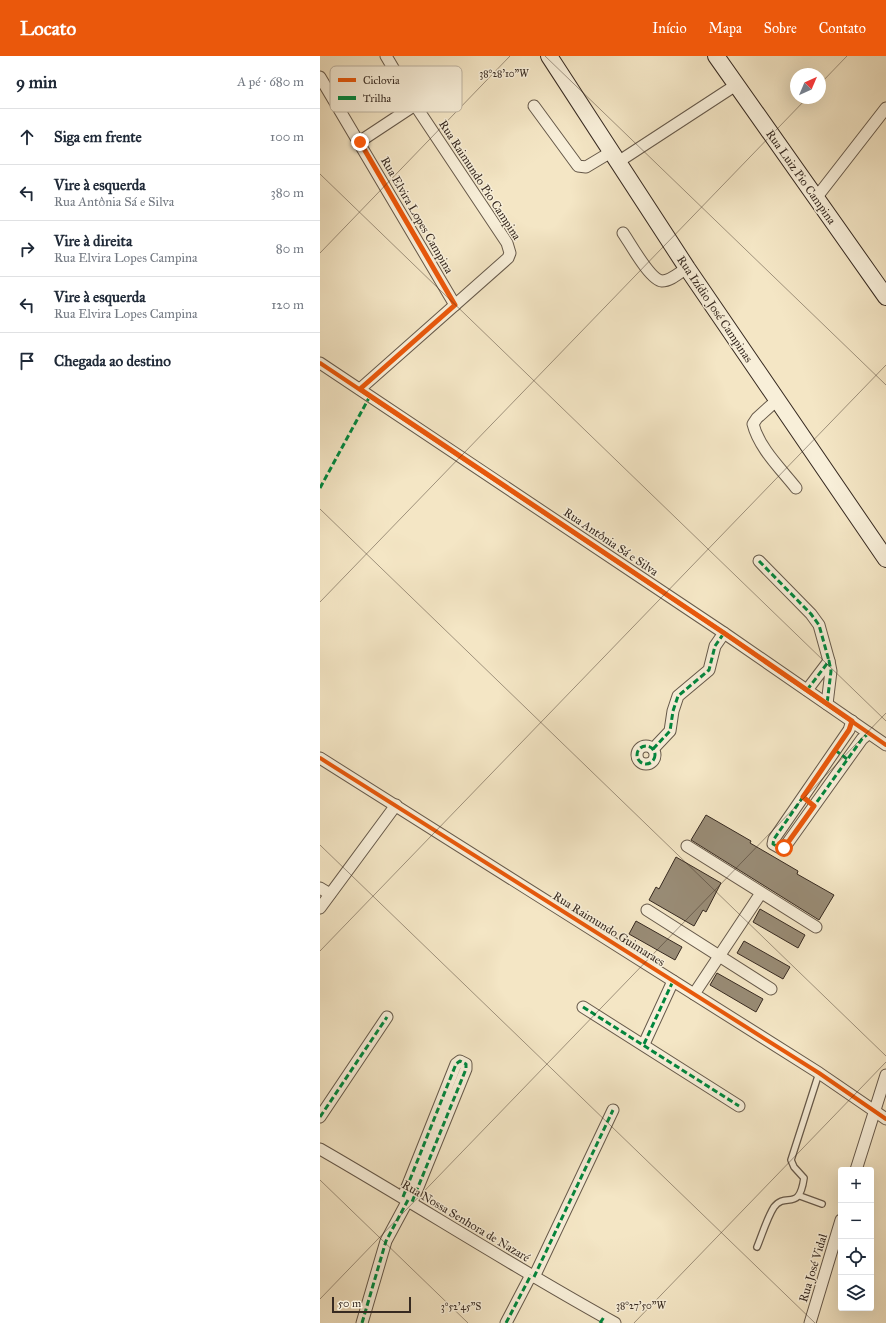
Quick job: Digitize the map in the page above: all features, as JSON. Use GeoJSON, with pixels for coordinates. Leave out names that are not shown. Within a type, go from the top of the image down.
{"type":"FeatureCollection","features":[{"type":"Feature","properties":{"kind":"street","name":"Rua Raimundo Pio Campina"},"geometry":{"type":"LineString","coordinates":[[386,56],[392,66]]}},
{"type":"Feature","properties":{"kind":"street","name":"Rua Izídio José Campinas"},"geometry":{"type":"LineString","coordinates":[[549,56],[687,268],[886,559]]}},
{"type":"Feature","properties":{"kind":"street","name":"Rua Luiz Pio Campina"},"geometry":{"type":"LineString","coordinates":[[716,56],[886,297]]}},
{"type":"Feature","properties":{"kind":"street","name":"Rua Elvira Lopes Campina"},"geometry":{"type":"LineString","coordinates":[[320,77],[330,93]]}},
{"type":"Feature","properties":{"kind":"street"},"geometry":{"type":"LineString","coordinates":[[534,106],[578,166],[586,167],[615,157],[736,85]]}},
{"type":"Feature","properties":{"kind":"street"},"geometry":{"type":"LineString","coordinates":[[816,198],[886,108]]}},
{"type":"Feature","properties":{"kind":"street","name":"Rua Elvira Lopes Campina"},"geometry":{"type":"LineString","coordinates":[[342,112],[455,305]]}},
{"type":"Feature","properties":{"kind":"street"},"geometry":{"type":"LineString","coordinates":[[360,142],[403,112]]}},
{"type":"Feature","properties":{"kind":"street","name":"Rua Raimundo Pio Campina"},"geometry":{"type":"LineString","coordinates":[[420,112],[507,243],[510,253],[508,258],[455,305]]}},
{"type":"Feature","properties":{"kind":"street"},"geometry":{"type":"LineString","coordinates":[[623,233],[649,271],[659,280],[667,280],[687,268]]}},
{"type":"Feature","properties":{"kind":"street"},"geometry":{"type":"LineString","coordinates":[[360,389],[455,305]]}},
{"type":"Feature","properties":{"kind":"street","name":"Rua Antônia Sá e Silva"},"geometry":{"type":"LineString","coordinates":[[320,363],[724,633],[886,745]]}},
{"type":"Feature","properties":{"kind":"street"},"geometry":{"type":"LineString","coordinates":[[777,400],[757,418],[753,424],[761,442],[796,488]]}},
{"type":"Feature","properties":{"kind":"street"},"geometry":{"type":"LineString","coordinates":[[759,561],[811,614],[819,625],[831,671],[827,704]]}},
{"type":"Feature","properties":{"kind":"street"},"geometry":{"type":"LineString","coordinates":[[653,749],[670,731],[673,711],[678,696],[709,670],[715,646],[724,633]]}},
{"type":"Feature","properties":{"kind":"street"},"geometry":{"type":"LineString","coordinates":[[807,690],[829,661]]}},
{"type":"Feature","properties":{"kind":"street"},"geometry":{"type":"LineString","coordinates":[[852,721],[849,730],[774,839],[773,844],[776,847],[782,849],[784,848],[847,759],[862,739],[869,733]]}},
{"type":"Feature","properties":{"kind":"street"},"geometry":{"type":"LineString","coordinates":[[835,750],[847,759]]}},
{"type":"Feature","properties":{"kind":"street","name":"Rua Raimundo Guimaraes"},"geometry":{"type":"LineString","coordinates":[[320,758],[819,1073],[886,1119]]}},
{"type":"Feature","properties":{"kind":"street"},"geometry":{"type":"LineString","coordinates":[[803,797],[814,806]]}},
{"type":"Feature","properties":{"kind":"street"},"geometry":{"type":"LineString","coordinates":[[320,908],[396,805]]}},
{"type":"Feature","properties":{"kind":"street"},"geometry":{"type":"LineString","coordinates":[[687,846],[816,927]]}},
{"type":"Feature","properties":{"kind":"street"},"geometry":{"type":"LineString","coordinates":[[320,888],[330,894]]}},
{"type":"Feature","properties":{"kind":"street"},"geometry":{"type":"LineString","coordinates":[[694,994],[762,893]]}},
{"type":"Feature","properties":{"kind":"street"},"geometry":{"type":"LineString","coordinates":[[647,910],[771,989]]}},
{"type":"Feature","properties":{"kind":"street"},"geometry":{"type":"LineString","coordinates":[[644,1044],[673,981]]}},
{"type":"Feature","properties":{"kind":"street"},"geometry":{"type":"LineString","coordinates":[[583,1007],[644,1044],[739,1106]]}},
{"type":"Feature","properties":{"kind":"street"},"geometry":{"type":"LineString","coordinates":[[320,1116],[387,1017]]}},
{"type":"Feature","properties":{"kind":"street"},"geometry":{"type":"LineString","coordinates":[[362,1323],[386,1241],[408,1200],[456,1064],[463,1061],[466,1064],[466,1069],[461,1083],[419,1172]]}},
{"type":"Feature","properties":{"kind":"street"},"geometry":{"type":"LineString","coordinates":[[857,1167],[886,1075]]}},
{"type":"Feature","properties":{"kind":"street"},"geometry":{"type":"LineString","coordinates":[[450,1079],[461,1083]]}},
{"type":"Feature","properties":{"kind":"street"},"geometry":{"type":"LineString","coordinates":[[506,1323],[532,1276],[613,1110]]}},
{"type":"Feature","properties":{"kind":"street","name":"Rua Nossa Senhora de Nazaré"},"geometry":{"type":"LineString","coordinates":[[320,1149],[408,1200],[603,1319],[615,1323]]}},
{"type":"Feature","properties":{"kind":"street","name":"Rua José Vidal"},"geometry":{"type":"LineString","coordinates":[[810,1323],[838,1230]]}},
{"type":"Feature","properties":{"kind":"lane"},"geometry":{"type":"LineString","coordinates":[[757,1247],[774,1208],[782,1201],[795,1200],[800,1196],[804,1178],[794,1167],[791,1160],[819,1073]]}},
{"type":"Feature","properties":{"kind":"lane"},"geometry":{"type":"LineString","coordinates":[[800,1196],[822,1204]]}},
{"type":"Feature","properties":{"kind":"building"},"geometry":{"type":"Polygon","coordinates":[[[706,815],[798,871],[797,874],[834,895],[819,920],[691,840],[706,815]]]}},
{"type":"Feature","properties":{"kind":"building"},"geometry":{"type":"Polygon","coordinates":[[[676,857],[721,883],[706,912],[703,910],[694,926],[649,900],[656,887],[659,889],[676,857]]]}},
{"type":"Feature","properties":{"kind":"building"},"geometry":{"type":"Polygon","coordinates":[[[760,909],[805,935],[798,948],[753,922],[760,909]]]}},
{"type":"Feature","properties":{"kind":"building"},"geometry":{"type":"Polygon","coordinates":[[[636,921],[682,947],[675,960],[629,934],[636,921]]]}},
{"type":"Feature","properties":{"kind":"building"},"geometry":{"type":"Polygon","coordinates":[[[744,941],[790,967],[783,979],[737,953],[744,941]]]}},
{"type":"Feature","properties":{"kind":"building"},"geometry":{"type":"Polygon","coordinates":[[[717,973],[763,999],[756,1012],[710,985],[717,973]]]}},
{"type":"Feature","properties":{"kind":"marked path"},"geometry":{"type":"LineString","coordinates":[[320,488],[370,396]]}},
{"type":"Feature","properties":{"kind":"marked path"},"geometry":{"type":"LineString","coordinates":[[759,561],[811,614],[819,625],[829,661]]}},
{"type":"Feature","properties":{"kind":"marked path"},"geometry":{"type":"LineString","coordinates":[[653,749],[670,731],[673,711],[678,696],[709,670],[715,646],[724,633]]}},
{"type":"Feature","properties":{"kind":"marked path"},"geometry":{"type":"LineString","coordinates":[[807,690],[829,661],[831,671],[827,704]]}},
{"type":"Feature","properties":{"kind":"marked path"},"geometry":{"type":"LineString","coordinates":[[852,721],[849,730],[774,839],[773,844],[782,849],[784,848],[862,739],[869,733]]}},
{"type":"Feature","properties":{"kind":"marked path"},"geometry":{"type":"LineString","coordinates":[[646,746],[652,749],[655,755],[652,761],[646,764],[640,761],[637,755],[640,749],[646,746]]}},
{"type":"Feature","properties":{"kind":"marked path"},"geometry":{"type":"LineString","coordinates":[[835,750],[847,759]]}},
{"type":"Feature","properties":{"kind":"marked path"},"geometry":{"type":"LineString","coordinates":[[644,1044],[673,981]]}},
{"type":"Feature","properties":{"kind":"marked path"},"geometry":{"type":"LineString","coordinates":[[583,1007],[739,1106]]}},
{"type":"Feature","properties":{"kind":"marked path"},"geometry":{"type":"LineString","coordinates":[[320,1117],[387,1017]]}},
{"type":"Feature","properties":{"kind":"marked path"},"geometry":{"type":"LineString","coordinates":[[403,1197],[456,1064],[460,1061],[466,1064],[466,1069],[412,1202]]}},
{"type":"Feature","properties":{"kind":"marked path"},"geometry":{"type":"LineString","coordinates":[[534,1277],[613,1110]]}},
{"type":"Feature","properties":{"kind":"marked path"},"geometry":{"type":"LineString","coordinates":[[362,1323],[386,1241],[408,1200]]}},
{"type":"Feature","properties":{"kind":"marked path"},"geometry":{"type":"LineString","coordinates":[[506,1323],[531,1275]]}},
{"type":"Feature","properties":{"kind":"marked path"},"geometry":{"type":"LineString","coordinates":[[600,1323],[604,1317]]}},
{"type":"Feature","properties":{"kind":"cycle path"},"geometry":{"type":"LineString","coordinates":[[320,363],[724,633],[886,745]]}},
{"type":"Feature","properties":{"kind":"cycle path"},"geometry":{"type":"LineString","coordinates":[[320,758],[819,1073],[886,1119]]}},
{"type":"Feature","properties":{"kind":"route"},"geometry":{"type":"LineString","coordinates":[[360,142],[455,305],[360,389],[724,633],[852,721],[849,730],[803,797],[814,806],[784,848]]}}]}
